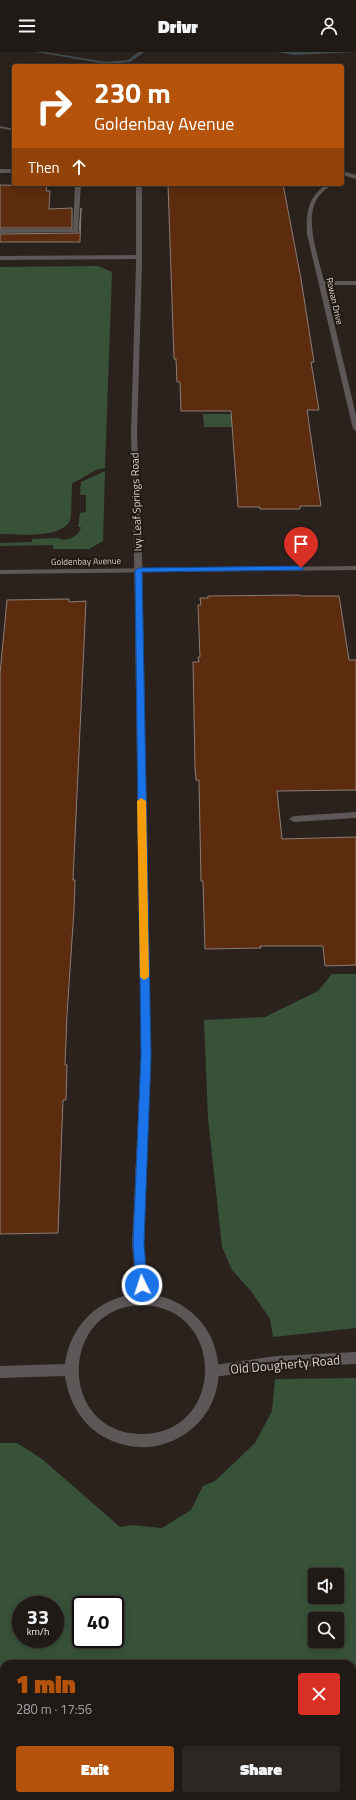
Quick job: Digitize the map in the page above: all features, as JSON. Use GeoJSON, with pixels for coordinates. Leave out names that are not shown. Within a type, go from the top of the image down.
{"type":"FeatureCollection","features":[{"type":"Feature","properties":{"kind":"street"},"geometry":{"type":"LineString","coordinates":[[0,127],[12,130]]}},
{"type":"Feature","properties":{"kind":"street"},"geometry":{"type":"LineString","coordinates":[[0,171],[12,171]]}},
{"type":"Feature","properties":{"kind":"street"},"geometry":{"type":"LineString","coordinates":[[344,174],[356,177]]}},
{"type":"Feature","properties":{"kind":"street"},"geometry":{"type":"LineString","coordinates":[[0,231],[76,231],[78,186]]}},
{"type":"Feature","properties":{"kind":"street","name":"Ivy Leaf Springs Road"},"geometry":{"type":"LineString","coordinates":[[139,186],[139,257],[134,432],[139,570],[146,1056],[138,1243],[143,1300]]}},
{"type":"Feature","properties":{"kind":"street","name":"Rowan Drive"},"geometry":{"type":"LineString","coordinates":[[327,186],[313,200],[308,212],[310,234],[356,429]]}},
{"type":"Feature","properties":{"kind":"street"},"geometry":{"type":"LineString","coordinates":[[0,258],[139,257]]}},
{"type":"Feature","properties":{"kind":"street"},"geometry":{"type":"LineString","coordinates":[[321,283],[356,283]]}},
{"type":"Feature","properties":{"kind":"street","name":"Goldenbay Avenue"},"geometry":{"type":"LineString","coordinates":[[0,572],[356,568]]}},
{"type":"Feature","properties":{"kind":"street"},"geometry":{"type":"LineString","coordinates":[[294,819],[356,815]]}},
{"type":"Feature","properties":{"kind":"street"},"geometry":{"type":"LineString","coordinates":[[143,1300],[161,1302],[172,1306],[194,1320],[204,1334],[211,1352],[214,1371],[210,1392],[199,1412],[183,1427],[162,1438],[140,1441],[118,1437],[98,1427],[83,1411],[73,1392],[70,1370],[73,1352],[81,1335],[92,1320],[107,1309],[124,1302],[143,1300]]}},
{"type":"Feature","properties":{"kind":"street","name":"Old Dougherty Road"},"geometry":{"type":"LineString","coordinates":[[214,1371],[276,1362],[356,1358]]}},
{"type":"Feature","properties":{"kind":"street"},"geometry":{"type":"LineString","coordinates":[[0,1372],[70,1370]]}},
{"type":"Feature","properties":{"kind":"green space"},"geometry":{"type":"Polygon","coordinates":[[[98,266],[112,272],[105,468],[96,470],[72,483],[71,517],[67,524],[60,529],[51,532],[29,535],[0,534],[0,267],[98,266]]]}},
{"type":"Feature","properties":{"kind":"green space"},"geometry":{"type":"Polygon","coordinates":[[[203,414],[232,414],[233,427],[204,427],[203,414]]]}},
{"type":"Feature","properties":{"kind":"green space"},"geometry":{"type":"Polygon","coordinates":[[[105,471],[103,541],[89,549],[53,549],[53,545],[0,546],[0,543],[32,542],[32,539],[58,538],[64,540],[75,536],[81,527],[78,527],[80,513],[86,512],[86,495],[80,495],[81,482],[105,471]]]}},
{"type":"Feature","properties":{"kind":"green space"},"geometry":{"type":"Polygon","coordinates":[[[332,974],[356,974],[356,1328],[273,1337],[270,1319],[251,1291],[232,1270],[222,1247],[208,1118],[204,1020],[265,1017],[318,991],[332,974]]]}},
{"type":"Feature","properties":{"kind":"green space"},"geometry":{"type":"Polygon","coordinates":[[[356,1378],[356,1660],[0,1660],[0,1443],[17,1443],[42,1459],[120,1527],[131,1525],[162,1528],[191,1510],[203,1486],[215,1481],[255,1443],[272,1411],[275,1379],[356,1378]]]}},
{"type":"Feature","properties":{"kind":"building"},"geometry":{"type":"Polygon","coordinates":[[[0,185],[47,186],[46,191],[50,191],[49,209],[72,208],[72,228],[0,228],[0,185]]]}},
{"type":"Feature","properties":{"kind":"building"},"geometry":{"type":"Polygon","coordinates":[[[168,186],[283,186],[301,279],[314,362],[311,362],[319,410],[307,410],[321,506],[300,506],[300,509],[260,509],[260,507],[238,507],[231,411],[181,411],[180,382],[177,382],[176,359],[174,359],[168,186]]]}},
{"type":"Feature","properties":{"kind":"building"},"geometry":{"type":"Polygon","coordinates":[[[81,208],[80,242],[0,242],[0,234],[79,233],[81,208]]]}},
{"type":"Feature","properties":{"kind":"building"},"geometry":{"type":"Polygon","coordinates":[[[208,596],[339,596],[349,660],[356,660],[356,790],[277,791],[282,839],[356,837],[356,965],[325,966],[323,946],[260,946],[261,948],[205,949],[203,881],[201,881],[199,780],[196,780],[195,767],[193,662],[199,662],[198,657],[200,657],[198,605],[201,605],[200,598],[208,598],[208,596]]]}},
{"type":"Feature","properties":{"kind":"building"},"geometry":{"type":"Polygon","coordinates":[[[69,599],[69,602],[86,601],[73,880],[75,880],[74,910],[67,1014],[65,1065],[67,1065],[66,1100],[63,1100],[58,1233],[0,1234],[0,674],[7,600],[69,599]]]}},
{"type":"Feature","properties":{"kind":"waterway"},"geometry":{"type":"LineString","coordinates":[[38,52],[106,63],[129,61],[142,52]]}},
{"type":"Feature","properties":{"kind":"waterway"},"geometry":{"type":"LineString","coordinates":[[279,52],[295,54],[354,52]]}},
{"type":"Feature","properties":{"kind":"slow traffic"},"geometry":{"type":"LineString","coordinates":[[141,801],[144,977]]}},
{"type":"Feature","properties":{"kind":"route"},"geometry":{"type":"LineString","coordinates":[[142,1285],[138,1243],[146,1056],[138,630],[139,570],[301,568]]}}]}
